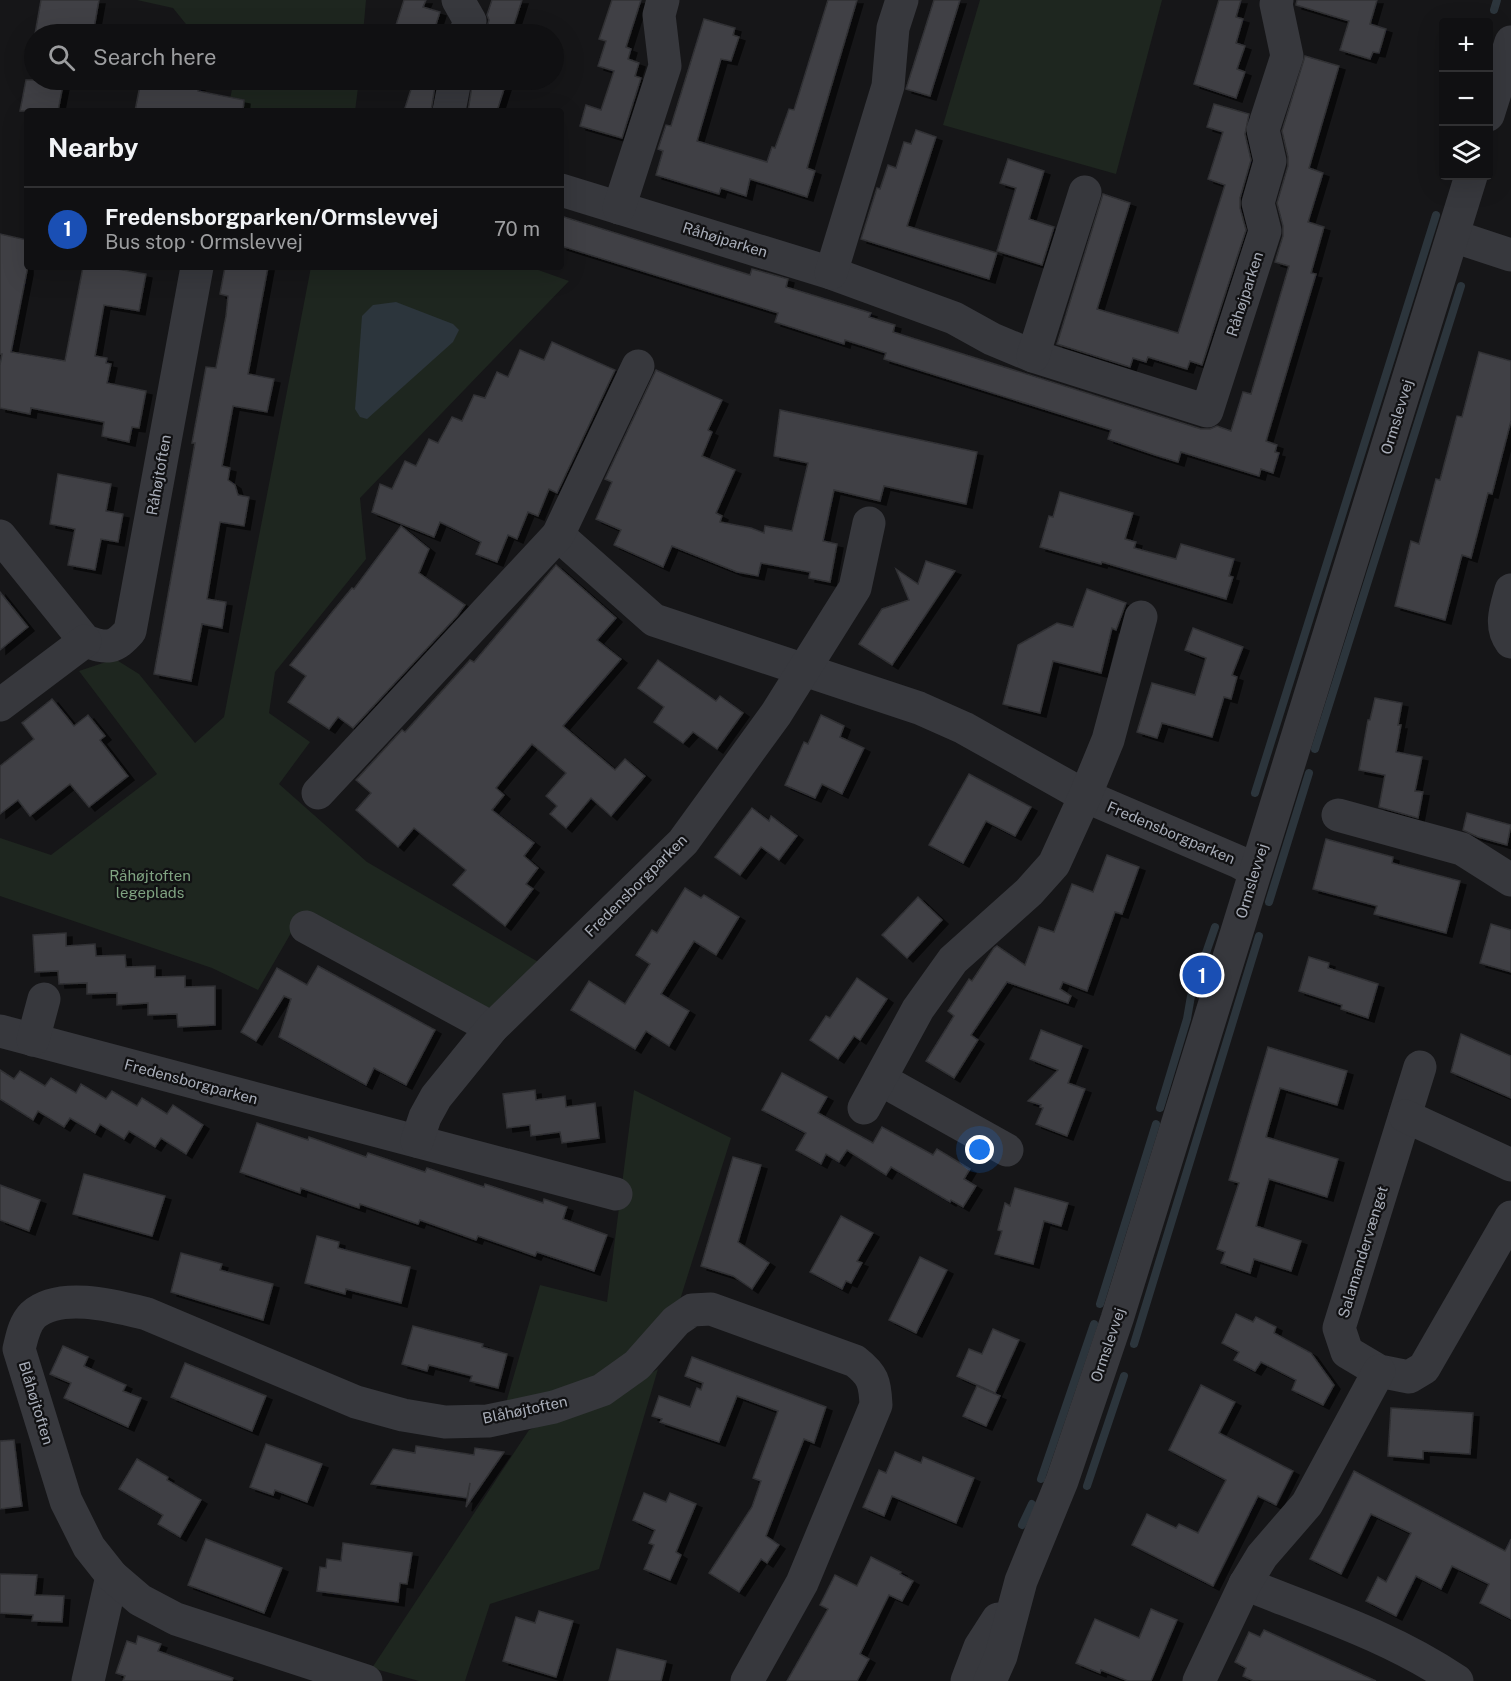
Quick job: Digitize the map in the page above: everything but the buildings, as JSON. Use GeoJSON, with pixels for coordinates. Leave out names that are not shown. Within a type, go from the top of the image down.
{"type":"FeatureCollection","features":[{"type":"Feature","properties":{"kind":"street"},"geometry":{"type":"LineString","coordinates":[[458,0],[470,21],[469,24]]}},
{"type":"Feature","properties":{"kind":"street"},"geometry":{"type":"LineString","coordinates":[[620,208],[666,66],[659,15],[663,0]]}},
{"type":"Feature","properties":{"kind":"street"},"geometry":{"type":"LineString","coordinates":[[831,273],[888,86],[893,28],[902,0]]}},
{"type":"Feature","properties":{"kind":"street","name":"Råhøjparken"},"geometry":{"type":"LineString","coordinates":[[564,191],[831,273],[954,318],[992,339],[1033,356],[1207,411],[1265,231],[1258,203],[1269,161],[1263,130],[1287,56],[1277,0]]}},
{"type":"Feature","properties":{"kind":"street"},"geometry":{"type":"LineString","coordinates":[[1493,99],[1511,42]]}},
{"type":"Feature","properties":{"kind":"street"},"geometry":{"type":"LineString","coordinates":[[450,108],[453,90]]}},
{"type":"Feature","properties":{"kind":"street","name":"Ormslevvej"},"geometry":{"type":"LineString","coordinates":[[990,1681],[1001,1656],[1021,1581],[1062,1481],[1118,1319],[1470,180]]}},
{"type":"Feature","properties":{"kind":"street"},"geometry":{"type":"LineString","coordinates":[[1033,356],[1085,192]]}},
{"type":"Feature","properties":{"kind":"street"},"geometry":{"type":"LineString","coordinates":[[1453,236],[1511,255]]}},
{"type":"Feature","properties":{"kind":"street","name":"Råhøjtoften"},"geometry":{"type":"LineString","coordinates":[[85,641],[104,647],[119,643],[130,631],[196,270]]}},
{"type":"Feature","properties":{"kind":"street"},"geometry":{"type":"LineString","coordinates":[[318,793],[558,536],[638,366]]}},
{"type":"Feature","properties":{"kind":"street","name":"Fredensborgparken"},"geometry":{"type":"LineString","coordinates":[[417,1142],[425,1117],[436,1097],[492,1028],[683,842],[776,714],[855,588],[869,523]]}},
{"type":"Feature","properties":{"kind":"street"},"geometry":{"type":"LineString","coordinates":[[0,536],[85,641],[0,705]]}},
{"type":"Feature","properties":{"kind":"street","name":"Fredensborgparken"},"geometry":{"type":"LineString","coordinates":[[558,536],[654,620],[919,708],[964,728],[1085,796],[1255,871]]}},
{"type":"Feature","properties":{"kind":"street"},"geometry":{"type":"LineString","coordinates":[[1511,590],[1504,619],[1505,634],[1511,642]]}},
{"type":"Feature","properties":{"kind":"street"},"geometry":{"type":"LineString","coordinates":[[864,1108],[918,1009],[954,960],[1029,892],[1054,864],[1108,740],[1141,617]]}},
{"type":"Feature","properties":{"kind":"street"},"geometry":{"type":"LineString","coordinates":[[1338,814],[1462,849],[1511,880]]}},
{"type":"Feature","properties":{"kind":"street"},"geometry":{"type":"LineString","coordinates":[[306,927],[492,1028]]}},
{"type":"Feature","properties":{"kind":"street"},"geometry":{"type":"LineString","coordinates":[[33,1040],[44,999]]}},
{"type":"Feature","properties":{"kind":"street","name":"Fredensborgparken"},"geometry":{"type":"LineString","coordinates":[[0,1031],[616,1194]]}},
{"type":"Feature","properties":{"kind":"street","name":"Salamandervænget"},"geometry":{"type":"LineString","coordinates":[[1420,1066],[1339,1328],[1347,1353],[1379,1371],[1409,1377],[1424,1368],[1511,1217]]}},
{"type":"Feature","properties":{"kind":"street"},"geometry":{"type":"LineString","coordinates":[[880,1079],[1007,1150]]}},
{"type":"Feature","properties":{"kind":"street"},"geometry":{"type":"LineString","coordinates":[[1405,1116],[1511,1165]]}},
{"type":"Feature","properties":{"kind":"street","name":"Blåhøjtoften"},"geometry":{"type":"LineString","coordinates":[[366,1681],[176,1619],[140,1600],[112,1576],[88,1547],[66,1502],[20,1349],[23,1330],[32,1316],[50,1304],[83,1302],[117,1306],[147,1314],[356,1402],[403,1415],[445,1422],[488,1421],[554,1407],[602,1390],[637,1365],[676,1321],[692,1310],[711,1309],[855,1361],[869,1372],[875,1386],[876,1405],[869,1426],[802,1583],[747,1681]]}},
{"type":"Feature","properties":{"kind":"street"},"geometry":{"type":"LineString","coordinates":[[1199,1681],[1245,1584],[1262,1556],[1307,1504],[1379,1371]]}},
{"type":"Feature","properties":{"kind":"street"},"geometry":{"type":"LineString","coordinates":[[88,1681],[112,1576]]}},
{"type":"Feature","properties":{"kind":"street","name":"Ormslevvej"},"geometry":{"type":"LineString","coordinates":[[967,1681],[980,1647],[1021,1581]]}},
{"type":"Feature","properties":{"kind":"street"},"geometry":{"type":"LineString","coordinates":[[1245,1584],[1368,1631],[1433,1665],[1457,1681]]}},
{"type":"Feature","properties":{"kind":"green space"},"geometry":{"type":"Polygon","coordinates":[[[137,0],[366,0],[364,24],[186,24],[173,8],[137,0]]]}},
{"type":"Feature","properties":{"kind":"green space"},"geometry":{"type":"Polygon","coordinates":[[[980,0],[1162,0],[1116,174],[943,125],[980,0]]]}},
{"type":"Feature","properties":{"kind":"green space"},"geometry":{"type":"Polygon","coordinates":[[[232,90],[358,90],[355,108],[229,108],[232,90]]]}},
{"type":"Feature","properties":{"kind":"green space","name":"Råhøjtoften legeplads"},"geometry":{"type":"Polygon","coordinates":[[[310,270],[538,270],[569,281],[360,498],[366,559],[275,672],[269,713],[310,742],[279,784],[367,862],[540,963],[498,1007],[483,1008],[302,914],[258,990],[212,968],[0,896],[0,838],[51,855],[157,774],[79,671],[115,659],[139,674],[195,743],[224,717],[310,270]]]}},
{"type":"Feature","properties":{"kind":"green space"},"geometry":{"type":"Polygon","coordinates":[[[634,1090],[731,1138],[679,1303],[637,1350],[588,1382],[506,1403],[540,1285],[607,1302],[634,1090]]]}},
{"type":"Feature","properties":{"kind":"green space"},"geometry":{"type":"Polygon","coordinates":[[[658,1369],[599,1569],[490,1604],[465,1681],[419,1681],[372,1668],[529,1430],[611,1399],[658,1369]]]}},
{"type":"Feature","properties":{"kind":"shaded area"},"geometry":{"type":"Polygon","coordinates":[[[396,302],[453,324],[459,330],[453,342],[367,419],[360,417],[355,409],[362,316],[373,305],[396,302]]]}},
{"type":"Feature","properties":{"kind":"waterway"},"geometry":{"type":"LineString","coordinates":[[1494,10],[1497,0]]}},
{"type":"Feature","properties":{"kind":"waterway"},"geometry":{"type":"LineString","coordinates":[[1255,793],[1436,215]]}},
{"type":"Feature","properties":{"kind":"waterway"},"geometry":{"type":"LineString","coordinates":[[1315,749],[1461,286]]}},
{"type":"Feature","properties":{"kind":"waterway"},"geometry":{"type":"LineString","coordinates":[[1269,902],[1309,773]]}},
{"type":"Feature","properties":{"kind":"waterway"},"geometry":{"type":"LineString","coordinates":[[1160,1108],[1187,1019],[1191,996],[1215,927]]}},
{"type":"Feature","properties":{"kind":"waterway"},"geometry":{"type":"LineString","coordinates":[[1134,1344],[1259,936]]}},
{"type":"Feature","properties":{"kind":"waterway"},"geometry":{"type":"LineString","coordinates":[[1100,1304],[1156,1124]]}},
{"type":"Feature","properties":{"kind":"waterway"},"geometry":{"type":"LineString","coordinates":[[1041,1479],[1094,1324]]}},
{"type":"Feature","properties":{"kind":"waterway"},"geometry":{"type":"LineString","coordinates":[[1087,1486],[1124,1376]]}},
{"type":"Feature","properties":{"kind":"waterway"},"geometry":{"type":"LineString","coordinates":[[1022,1525],[1032,1504]]}},
{"type":"Feature","properties":{"kind":"place","name":"Fredensborgparken/Ormslevvej"},"geometry":{"type":"Point","coordinates":[1202,975]}}]}
